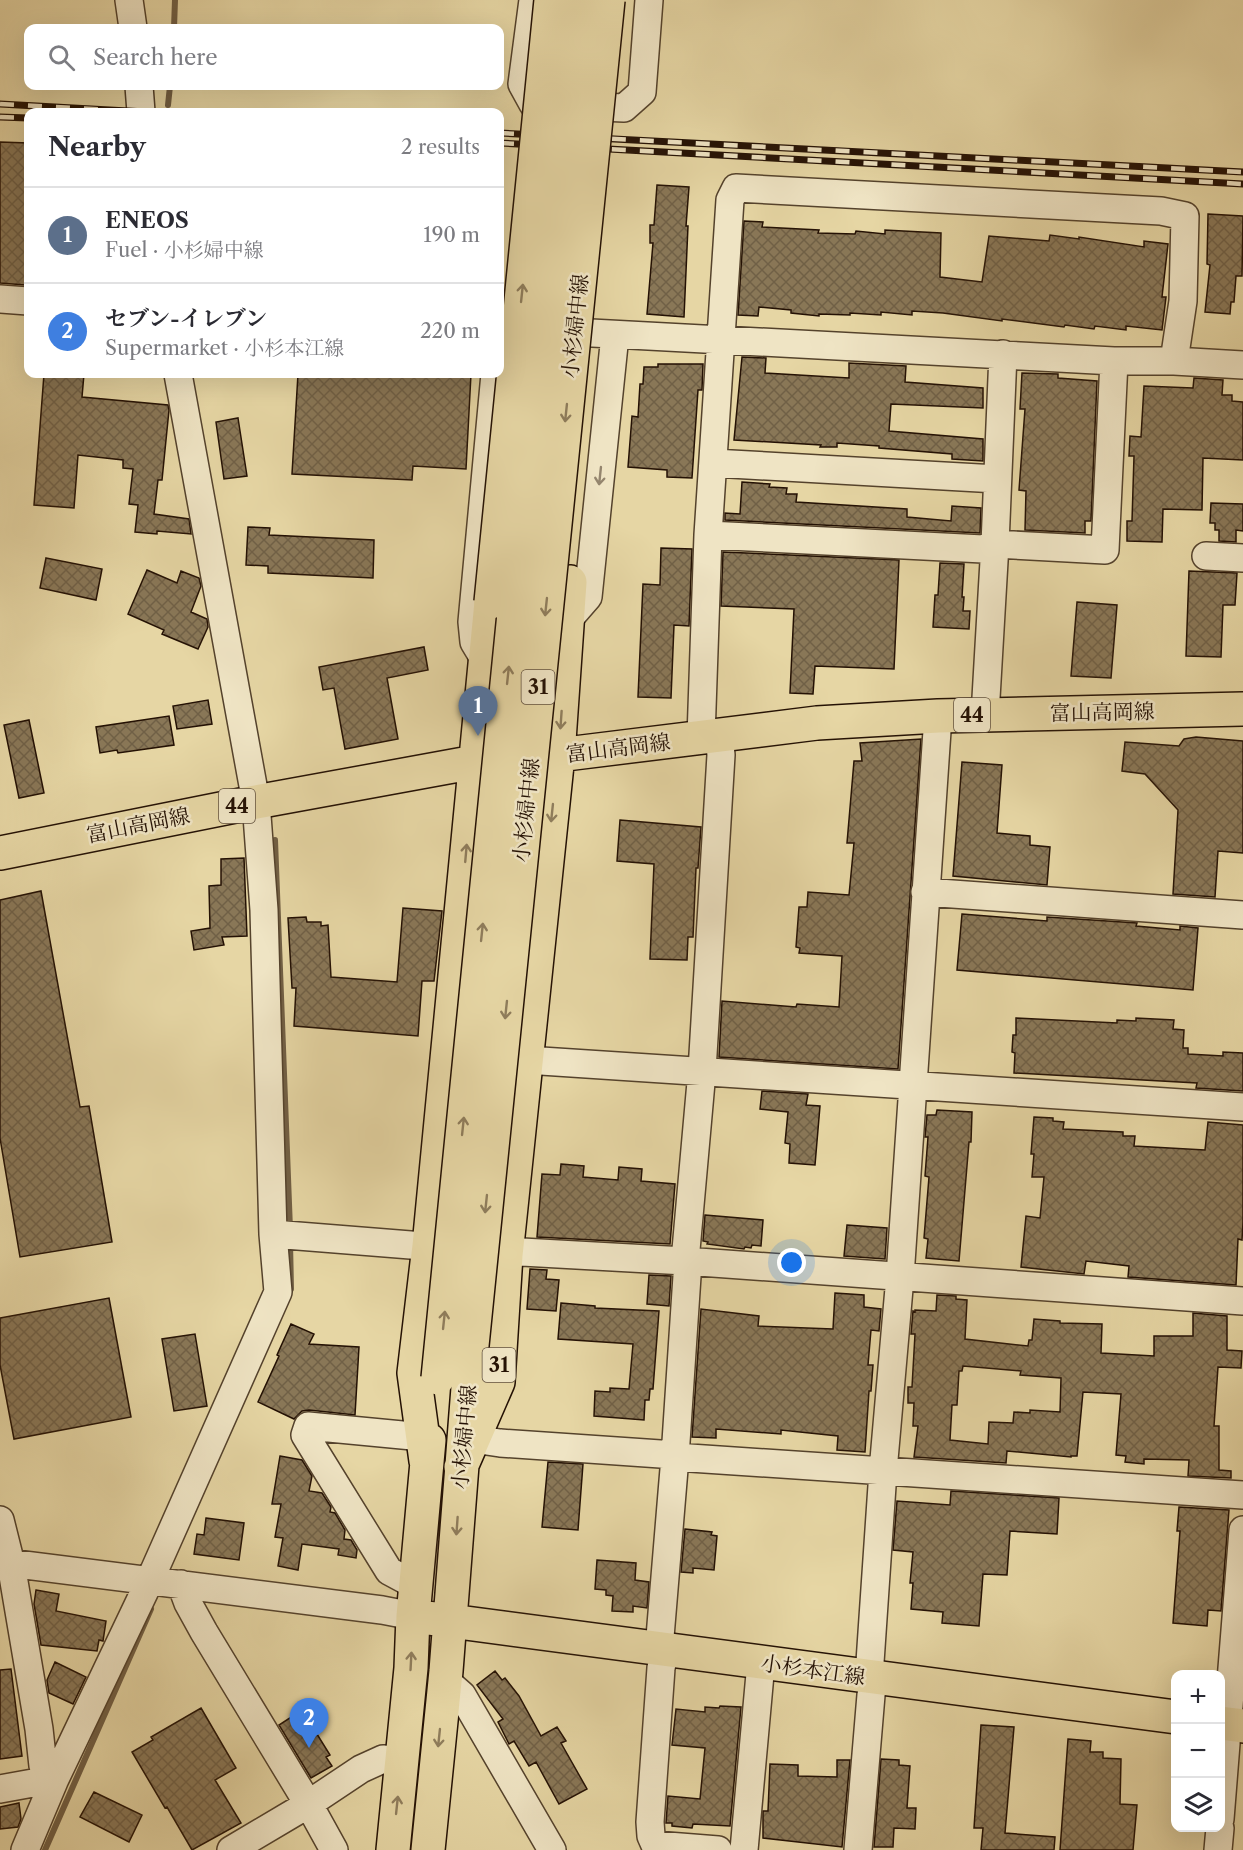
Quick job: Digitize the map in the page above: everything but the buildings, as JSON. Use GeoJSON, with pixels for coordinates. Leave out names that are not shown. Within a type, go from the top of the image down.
{"type":"FeatureCollection","features":[{"type":"Feature","properties":{"kind":"main road","name":"31"},"geometry":{"type":"LineString","coordinates":[[425,1449],[414,1373],[429,1246],[551,0]]}},
{"type":"Feature","properties":{"kind":"main road","name":"小杉婦中線"},"geometry":{"type":"LineString","coordinates":[[450,1621],[467,1453],[454,1376],[575,0]]}},
{"type":"Feature","properties":{"kind":"main road","name":"小杉婦中線"},"geometry":{"type":"LineString","coordinates":[[415,1601],[425,1449],[454,1376],[608,0]]}},
{"type":"Feature","properties":{"kind":"main road","name":"31"},"geometry":{"type":"LineString","coordinates":[[467,1453],[498,1382],[506,1255],[558,755],[570,582],[626,22],[625,0]]}},
{"type":"Feature","properties":{"kind":"main road","name":"富山高岡線"},"geometry":{"type":"LineString","coordinates":[[0,853],[256,802],[475,762],[558,755],[817,723],[938,716],[1243,709]]}},
{"type":"Feature","properties":{"kind":"main road","name":"小杉本江線"},"geometry":{"type":"LineString","coordinates":[[415,1601],[450,1621],[1171,1716]]}},
{"type":"Feature","properties":{"kind":"main road"},"geometry":{"type":"LineString","coordinates":[[393,1850],[411,1668],[415,1601]]}},
{"type":"Feature","properties":{"kind":"main road"},"geometry":{"type":"LineString","coordinates":[[428,1850],[450,1621]]}},
{"type":"Feature","properties":{"kind":"street"},"geometry":{"type":"LineString","coordinates":[[129,0],[132,24]]}},
{"type":"Feature","properties":{"kind":"street"},"geometry":{"type":"LineString","coordinates":[[533,0],[522,84],[533,104],[624,108],[642,92],[649,0]]}},
{"type":"Feature","properties":{"kind":"street"},"geometry":{"type":"LineString","coordinates":[[139,90],[141,108]]}},
{"type":"Feature","properties":{"kind":"street"},"geometry":{"type":"LineString","coordinates":[[718,1850],[656,1845],[651,1836],[650,1822],[662,1668],[686,1261],[702,1071],[721,756],[710,737],[708,535],[730,200],[736,188],[1161,211],[1185,216],[1183,301],[1174,361]]}},
{"type":"Feature","properties":{"kind":"street"},"geometry":{"type":"LineString","coordinates":[[0,299],[24,301]]}},
{"type":"Feature","properties":{"kind":"street"},"geometry":{"type":"LineString","coordinates":[[504,329],[1114,361],[1174,361],[1243,365]]}},
{"type":"Feature","properties":{"kind":"street"},"geometry":{"type":"LineString","coordinates":[[568,620],[588,597],[615,335]]}},
{"type":"Feature","properties":{"kind":"street"},"geometry":{"type":"LineString","coordinates":[[985,715],[1003,354]]}},
{"type":"Feature","properties":{"kind":"street"},"geometry":{"type":"LineString","coordinates":[[708,535],[983,549],[995,544],[1105,550],[1114,361]]}},
{"type":"Feature","properties":{"kind":"street"},"geometry":{"type":"LineString","coordinates":[[25,1850],[55,1779],[150,1580],[278,1292],[273,1234],[264,910],[256,802],[179,378]]}},
{"type":"Feature","properties":{"kind":"street"},"geometry":{"type":"LineString","coordinates":[[485,661],[474,642],[472,622],[495,378]]}},
{"type":"Feature","properties":{"kind":"street"},"geometry":{"type":"LineString","coordinates":[[713,463],[997,479]]}},
{"type":"Feature","properties":{"kind":"street"},"geometry":{"type":"LineString","coordinates":[[1206,556],[1243,558]]}},
{"type":"Feature","properties":{"kind":"street"},"geometry":{"type":"LineString","coordinates":[[858,1850],[871,1695],[883,1471],[900,1277],[938,716]]}},
{"type":"Feature","properties":{"kind":"street"},"geometry":{"type":"LineString","coordinates":[[925,892],[1243,915]]}},
{"type":"Feature","properties":{"kind":"street"},"geometry":{"type":"LineString","coordinates":[[526,1060],[1243,1107]]}},
{"type":"Feature","properties":{"kind":"street"},"geometry":{"type":"LineString","coordinates":[[273,1234],[429,1246],[506,1255],[522,1252],[686,1261],[1243,1301]]}},
{"type":"Feature","properties":{"kind":"street"},"geometry":{"type":"LineString","coordinates":[[6,1563],[382,1610],[415,1601],[389,1571],[305,1435],[308,1426],[425,1449]]}},
{"type":"Feature","properties":{"kind":"street"},"geometry":{"type":"LineString","coordinates":[[467,1453],[500,1443],[1243,1495]]}},
{"type":"Feature","properties":{"kind":"street"},"geometry":{"type":"LineString","coordinates":[[0,1520],[6,1563],[39,1729],[43,1766],[55,1779]]}},
{"type":"Feature","properties":{"kind":"street"},"geometry":{"type":"LineString","coordinates":[[1225,1781],[1231,1725],[1243,1530]]}},
{"type":"Feature","properties":{"kind":"street"},"geometry":{"type":"LineString","coordinates":[[181,1584],[188,1604],[204,1632],[334,1850]]}},
{"type":"Feature","properties":{"kind":"street"},"geometry":{"type":"LineString","coordinates":[[744,1850],[761,1663]]}},
{"type":"Feature","properties":{"kind":"street"},"geometry":{"type":"LineString","coordinates":[[445,1680],[462,1695],[552,1850]]}},
{"type":"Feature","properties":{"kind":"street"},"geometry":{"type":"LineString","coordinates":[[231,1850],[307,1805],[361,1769],[383,1759],[402,1761]]}},
{"type":"Feature","properties":{"kind":"street"},"geometry":{"type":"LineString","coordinates":[[0,1789],[55,1779]]}},
{"type":"Feature","properties":{"kind":"street"},"geometry":{"type":"LineString","coordinates":[[1218,1850],[1220,1832]]}},
{"type":"Feature","properties":{"kind":"waterway"},"geometry":{"type":"LineString","coordinates":[[174,24],[175,0]]}},
{"type":"Feature","properties":{"kind":"waterway"},"geometry":{"type":"LineString","coordinates":[[168,105],[170,90]]}},
{"type":"Feature","properties":{"kind":"waterway"},"geometry":{"type":"LineString","coordinates":[[275,840],[290,1229]]}},
{"type":"Feature","properties":{"kind":"waterway"},"geometry":{"type":"LineString","coordinates":[[290,1242],[291,1289]]}},
{"type":"Feature","properties":{"kind":"waterway"},"geometry":{"type":"LineString","coordinates":[[45,1850],[151,1609]]}},
{"type":"Feature","properties":{"kind":"railway"},"geometry":{"type":"LineString","coordinates":[[0,104],[73,108]]}},
{"type":"Feature","properties":{"kind":"railway"},"geometry":{"type":"LineString","coordinates":[[0,117],[24,118]]}},
{"type":"Feature","properties":{"kind":"railway"},"geometry":{"type":"LineString","coordinates":[[504,133],[1243,172]]}},
{"type":"Feature","properties":{"kind":"railway"},"geometry":{"type":"LineString","coordinates":[[504,143],[1243,184]]}},
{"type":"Feature","properties":{"kind":"place","name":"ENEOS"},"geometry":{"type":"Point","coordinates":[478,736]}},
{"type":"Feature","properties":{"kind":"place","name":"セブン-イレブン"},"geometry":{"type":"Point","coordinates":[309,1748]}}]}
